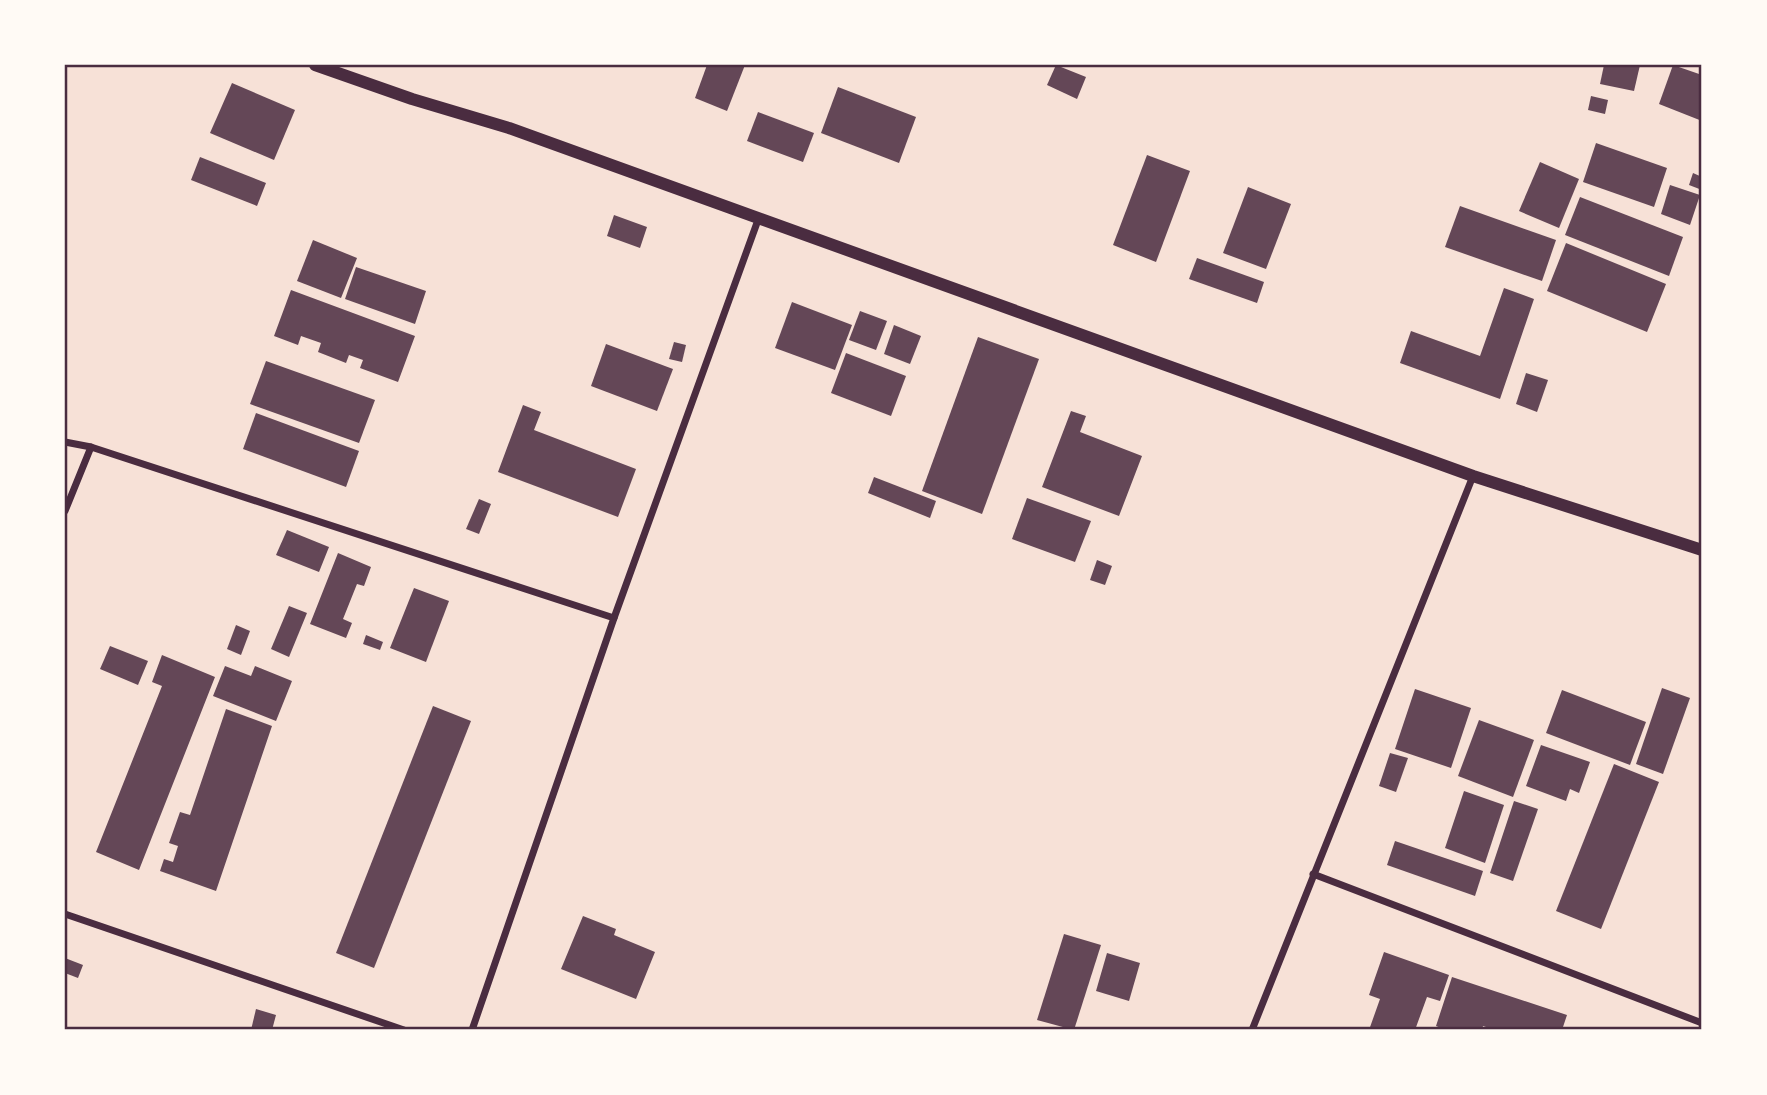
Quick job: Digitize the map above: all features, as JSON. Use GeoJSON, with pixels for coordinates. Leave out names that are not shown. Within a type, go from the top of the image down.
{"type":"FeatureCollection","features":[{"type":"Feature","properties":{"kind":"street"},"geometry":{"type":"LineString","coordinates":[[315,65],[412,99],[509,128],[1473,476],[1702,550]]}},
{"type":"Feature","properties":{"kind":"street"},"geometry":{"type":"LineString","coordinates":[[472,1030],[614,618],[758,220]]}},
{"type":"Feature","properties":{"kind":"street"},"geometry":{"type":"LineString","coordinates":[[65,442],[91,447],[614,618]]}},
{"type":"Feature","properties":{"kind":"street"},"geometry":{"type":"LineString","coordinates":[[65,511],[91,447]]}},
{"type":"Feature","properties":{"kind":"street"},"geometry":{"type":"LineString","coordinates":[[1252,1030],[1473,476]]}},
{"type":"Feature","properties":{"kind":"street"},"geometry":{"type":"LineString","coordinates":[[1313,874],[1702,1023]]}},
{"type":"Feature","properties":{"kind":"street"},"geometry":{"type":"LineString","coordinates":[[65,914],[404,1030]]}},
{"type":"Feature","properties":{"kind":"building"},"geometry":{"type":"Polygon","coordinates":[[[707,65],[745,65],[727,111],[695,98],[707,65]]]}},
{"type":"Feature","properties":{"kind":"building"},"geometry":{"type":"Polygon","coordinates":[[[1056,65],[1086,77],[1077,99],[1047,85],[1056,65]]]}},
{"type":"Feature","properties":{"kind":"building"},"geometry":{"type":"Polygon","coordinates":[[[1604,65],[1640,65],[1634,91],[1600,84],[1604,65]]]}},
{"type":"Feature","properties":{"kind":"building"},"geometry":{"type":"Polygon","coordinates":[[[1673,65],[1702,75],[1702,121],[1659,104],[1673,65]]]}},
{"type":"Feature","properties":{"kind":"building"},"geometry":{"type":"Polygon","coordinates":[[[232,83],[295,110],[274,160],[210,133],[232,83]]]}},
{"type":"Feature","properties":{"kind":"building"},"geometry":{"type":"Polygon","coordinates":[[[838,87],[916,117],[899,163],[821,133],[838,87]]]}},
{"type":"Feature","properties":{"kind":"building"},"geometry":{"type":"Polygon","coordinates":[[[1591,96],[1608,100],[1605,114],[1588,110],[1591,96]]]}},
{"type":"Feature","properties":{"kind":"building"},"geometry":{"type":"Polygon","coordinates":[[[758,112],[814,133],[803,162],[747,141],[758,112]]]}},
{"type":"Feature","properties":{"kind":"building"},"geometry":{"type":"Polygon","coordinates":[[[1596,143],[1667,168],[1654,207],[1583,182],[1596,143]]]}},
{"type":"Feature","properties":{"kind":"building"},"geometry":{"type":"Polygon","coordinates":[[[1147,155],[1190,171],[1156,262],[1113,245],[1147,155]]]}},
{"type":"Feature","properties":{"kind":"building"},"geometry":{"type":"Polygon","coordinates":[[[200,157],[266,183],[257,206],[191,180],[200,157]]]}},
{"type":"Feature","properties":{"kind":"building"},"geometry":{"type":"Polygon","coordinates":[[[1540,162],[1579,179],[1559,228],[1519,211],[1540,162]]]}},
{"type":"Feature","properties":{"kind":"building"},"geometry":{"type":"Polygon","coordinates":[[[1693,173],[1702,177],[1702,190],[1689,185],[1693,173]]]}},
{"type":"Feature","properties":{"kind":"building"},"geometry":{"type":"Polygon","coordinates":[[[1670,185],[1700,195],[1690,225],[1661,214],[1670,185]]]}},
{"type":"Feature","properties":{"kind":"building"},"geometry":{"type":"Polygon","coordinates":[[[1248,187],[1291,204],[1266,269],[1223,253],[1248,187]]]}},
{"type":"Feature","properties":{"kind":"building"},"geometry":{"type":"Polygon","coordinates":[[[1580,197],[1683,237],[1669,276],[1565,235],[1580,197]]]}},
{"type":"Feature","properties":{"kind":"building"},"geometry":{"type":"Polygon","coordinates":[[[1460,206],[1556,240],[1542,281],[1445,247],[1460,206]]]}},
{"type":"Feature","properties":{"kind":"building"},"geometry":{"type":"Polygon","coordinates":[[[614,215],[647,227],[640,248],[607,236],[614,215]]]}},
{"type":"Feature","properties":{"kind":"building"},"geometry":{"type":"Polygon","coordinates":[[[313,240],[357,258],[341,298],[297,281],[313,240]]]}},
{"type":"Feature","properties":{"kind":"building"},"geometry":{"type":"Polygon","coordinates":[[[1566,243],[1666,284],[1647,332],[1547,291],[1566,243]]]}},
{"type":"Feature","properties":{"kind":"building"},"geometry":{"type":"Polygon","coordinates":[[[1197,258],[1264,282],[1257,303],[1189,279],[1197,258]]]}},
{"type":"Feature","properties":{"kind":"building"},"geometry":{"type":"Polygon","coordinates":[[[356,267],[426,291],[415,324],[345,299],[356,267]]]}},
{"type":"Feature","properties":{"kind":"building"},"geometry":{"type":"Polygon","coordinates":[[[1504,288],[1534,299],[1500,399],[1400,363],[1411,331],[1480,356],[1504,288]]]}},
{"type":"Feature","properties":{"kind":"building"},"geometry":{"type":"Polygon","coordinates":[[[291,290],[415,336],[398,382],[360,368],[363,360],[349,355],[346,363],[318,352],[321,343],[301,336],[298,345],[274,336],[291,290]]]}},
{"type":"Feature","properties":{"kind":"building"},"geometry":{"type":"Polygon","coordinates":[[[792,302],[852,325],[835,370],[775,348],[792,302]]]}},
{"type":"Feature","properties":{"kind":"building"},"geometry":{"type":"Polygon","coordinates":[[[860,311],[887,321],[876,350],[849,340],[860,311]]]}},
{"type":"Feature","properties":{"kind":"building"},"geometry":{"type":"Polygon","coordinates":[[[894,325],[921,336],[910,364],[884,354],[894,325]]]}},
{"type":"Feature","properties":{"kind":"building"},"geometry":{"type":"Polygon","coordinates":[[[978,337],[1039,359],[982,514],[922,491],[978,337]]]}},
{"type":"Feature","properties":{"kind":"building"},"geometry":{"type":"Polygon","coordinates":[[[674,342],[686,345],[682,362],[669,359],[674,342]]]}},
{"type":"Feature","properties":{"kind":"building"},"geometry":{"type":"Polygon","coordinates":[[[606,344],[673,369],[657,411],[591,386],[606,344]]]}},
{"type":"Feature","properties":{"kind":"building"},"geometry":{"type":"Polygon","coordinates":[[[846,353],[906,376],[891,416],[831,393],[846,353]]]}},
{"type":"Feature","properties":{"kind":"building"},"geometry":{"type":"Polygon","coordinates":[[[266,361],[375,400],[359,443],[250,404],[266,361]]]}},
{"type":"Feature","properties":{"kind":"building"},"geometry":{"type":"Polygon","coordinates":[[[1526,373],[1548,380],[1537,412],[1516,404],[1526,373]]]}},
{"type":"Feature","properties":{"kind":"building"},"geometry":{"type":"Polygon","coordinates":[[[523,405],[541,412],[534,430],[636,469],[618,517],[498,472],[523,405]]]}},
{"type":"Feature","properties":{"kind":"building"},"geometry":{"type":"Polygon","coordinates":[[[1071,411],[1086,416],[1080,432],[1142,456],[1119,516],[1042,487],[1071,411]]]}},
{"type":"Feature","properties":{"kind":"building"},"geometry":{"type":"Polygon","coordinates":[[[256,413],[359,451],[346,487],[243,449],[256,413]]]}},
{"type":"Feature","properties":{"kind":"building"},"geometry":{"type":"Polygon","coordinates":[[[874,477],[936,501],[930,518],[868,493],[874,477]]]}},
{"type":"Feature","properties":{"kind":"building"},"geometry":{"type":"Polygon","coordinates":[[[1027,498],[1091,521],[1075,562],[1012,539],[1027,498]]]}},
{"type":"Feature","properties":{"kind":"building"},"geometry":{"type":"Polygon","coordinates":[[[479,499],[491,504],[479,534],[466,529],[479,499]]]}},
{"type":"Feature","properties":{"kind":"building"},"geometry":{"type":"Polygon","coordinates":[[[287,530],[329,547],[319,572],[276,555],[287,530]]]}},
{"type":"Feature","properties":{"kind":"building"},"geometry":{"type":"Polygon","coordinates":[[[338,553],[371,567],[364,586],[357,584],[343,619],[352,623],[346,638],[310,624],[338,553]]]}},
{"type":"Feature","properties":{"kind":"building"},"geometry":{"type":"Polygon","coordinates":[[[1097,560],[1112,566],[1105,585],[1090,580],[1097,560]]]}},
{"type":"Feature","properties":{"kind":"building"},"geometry":{"type":"Polygon","coordinates":[[[414,588],[449,601],[426,662],[390,648],[414,588]]]}},
{"type":"Feature","properties":{"kind":"building"},"geometry":{"type":"Polygon","coordinates":[[[289,606],[307,613],[289,657],[271,649],[289,606]]]}},
{"type":"Feature","properties":{"kind":"building"},"geometry":{"type":"Polygon","coordinates":[[[236,625],[250,631],[241,655],[227,649],[236,625]]]}},
{"type":"Feature","properties":{"kind":"building"},"geometry":{"type":"Polygon","coordinates":[[[366,635],[383,642],[380,650],[363,644],[366,635]]]}},
{"type":"Feature","properties":{"kind":"building"},"geometry":{"type":"Polygon","coordinates":[[[110,646],[148,661],[138,685],[100,669],[110,646]]]}},
{"type":"Feature","properties":{"kind":"building"},"geometry":{"type":"Polygon","coordinates":[[[162,655],[215,677],[139,870],[96,852],[162,686],[152,682],[162,655]]]}},
{"type":"Feature","properties":{"kind":"building"},"geometry":{"type":"Polygon","coordinates":[[[225,666],[251,676],[255,666],[292,681],[276,721],[213,696],[225,666]]]}},
{"type":"Feature","properties":{"kind":"building"},"geometry":{"type":"Polygon","coordinates":[[[1662,688],[1690,698],[1663,774],[1636,764],[1662,688]]]}},
{"type":"Feature","properties":{"kind":"building"},"geometry":{"type":"Polygon","coordinates":[[[1415,689],[1471,708],[1451,768],[1395,749],[1415,689]]]}},
{"type":"Feature","properties":{"kind":"building"},"geometry":{"type":"Polygon","coordinates":[[[1562,690],[1646,722],[1630,765],[1546,733],[1562,690]]]}},
{"type":"Feature","properties":{"kind":"building"},"geometry":{"type":"Polygon","coordinates":[[[433,706],[471,721],[374,968],[336,953],[433,706]]]}},
{"type":"Feature","properties":{"kind":"building"},"geometry":{"type":"Polygon","coordinates":[[[226,709],[272,726],[216,891],[160,871],[164,859],[173,862],[178,846],[169,843],[180,812],[190,815],[226,709]]]}},
{"type":"Feature","properties":{"kind":"building"},"geometry":{"type":"Polygon","coordinates":[[[1479,720],[1534,740],[1513,797],[1458,776],[1479,720]]]}},
{"type":"Feature","properties":{"kind":"building"},"geometry":{"type":"Polygon","coordinates":[[[1541,745],[1590,762],[1579,793],[1570,789],[1566,801],[1526,786],[1541,745]]]}},
{"type":"Feature","properties":{"kind":"building"},"geometry":{"type":"Polygon","coordinates":[[[1390,753],[1408,758],[1396,792],[1379,786],[1390,753]]]}},
{"type":"Feature","properties":{"kind":"building"},"geometry":{"type":"Polygon","coordinates":[[[1614,764],[1659,782],[1601,929],[1556,911],[1614,764]]]}},
{"type":"Feature","properties":{"kind":"building"},"geometry":{"type":"Polygon","coordinates":[[[1464,791],[1504,805],[1485,863],[1445,848],[1464,791]]]}},
{"type":"Feature","properties":{"kind":"building"},"geometry":{"type":"Polygon","coordinates":[[[1514,801],[1538,809],[1513,881],[1490,873],[1514,801]]]}},
{"type":"Feature","properties":{"kind":"building"},"geometry":{"type":"Polygon","coordinates":[[[1395,841],[1483,871],[1475,896],[1387,865],[1395,841]]]}},
{"type":"Feature","properties":{"kind":"building"},"geometry":{"type":"Polygon","coordinates":[[[583,916],[616,929],[614,935],[655,952],[636,999],[561,969],[583,916]]]}},
{"type":"Feature","properties":{"kind":"building"},"geometry":{"type":"Polygon","coordinates":[[[1064,934],[1101,945],[1074,1030],[1037,1020],[1064,934]]]}},
{"type":"Feature","properties":{"kind":"building"},"geometry":{"type":"Polygon","coordinates":[[[1384,952],[1449,975],[1440,1001],[1427,997],[1415,1030],[1369,1030],[1380,999],[1369,995],[1384,952]]]}},
{"type":"Feature","properties":{"kind":"building"},"geometry":{"type":"Polygon","coordinates":[[[1107,953],[1140,963],[1129,1001],[1096,991],[1107,953]]]}},
{"type":"Feature","properties":{"kind":"building"},"geometry":{"type":"Polygon","coordinates":[[[65,958],[83,965],[78,978],[65,973],[65,958]]]}},
{"type":"Feature","properties":{"kind":"building"},"geometry":{"type":"Polygon","coordinates":[[[1452,977],[1567,1015],[1562,1030],[1495,1030],[1483,1026],[1482,1030],[1440,1030],[1441,1028],[1436,1026],[1452,977]]]}},
{"type":"Feature","properties":{"kind":"building"},"geometry":{"type":"Polygon","coordinates":[[[256,1009],[276,1015],[272,1030],[251,1030],[256,1009]]]}}]}
